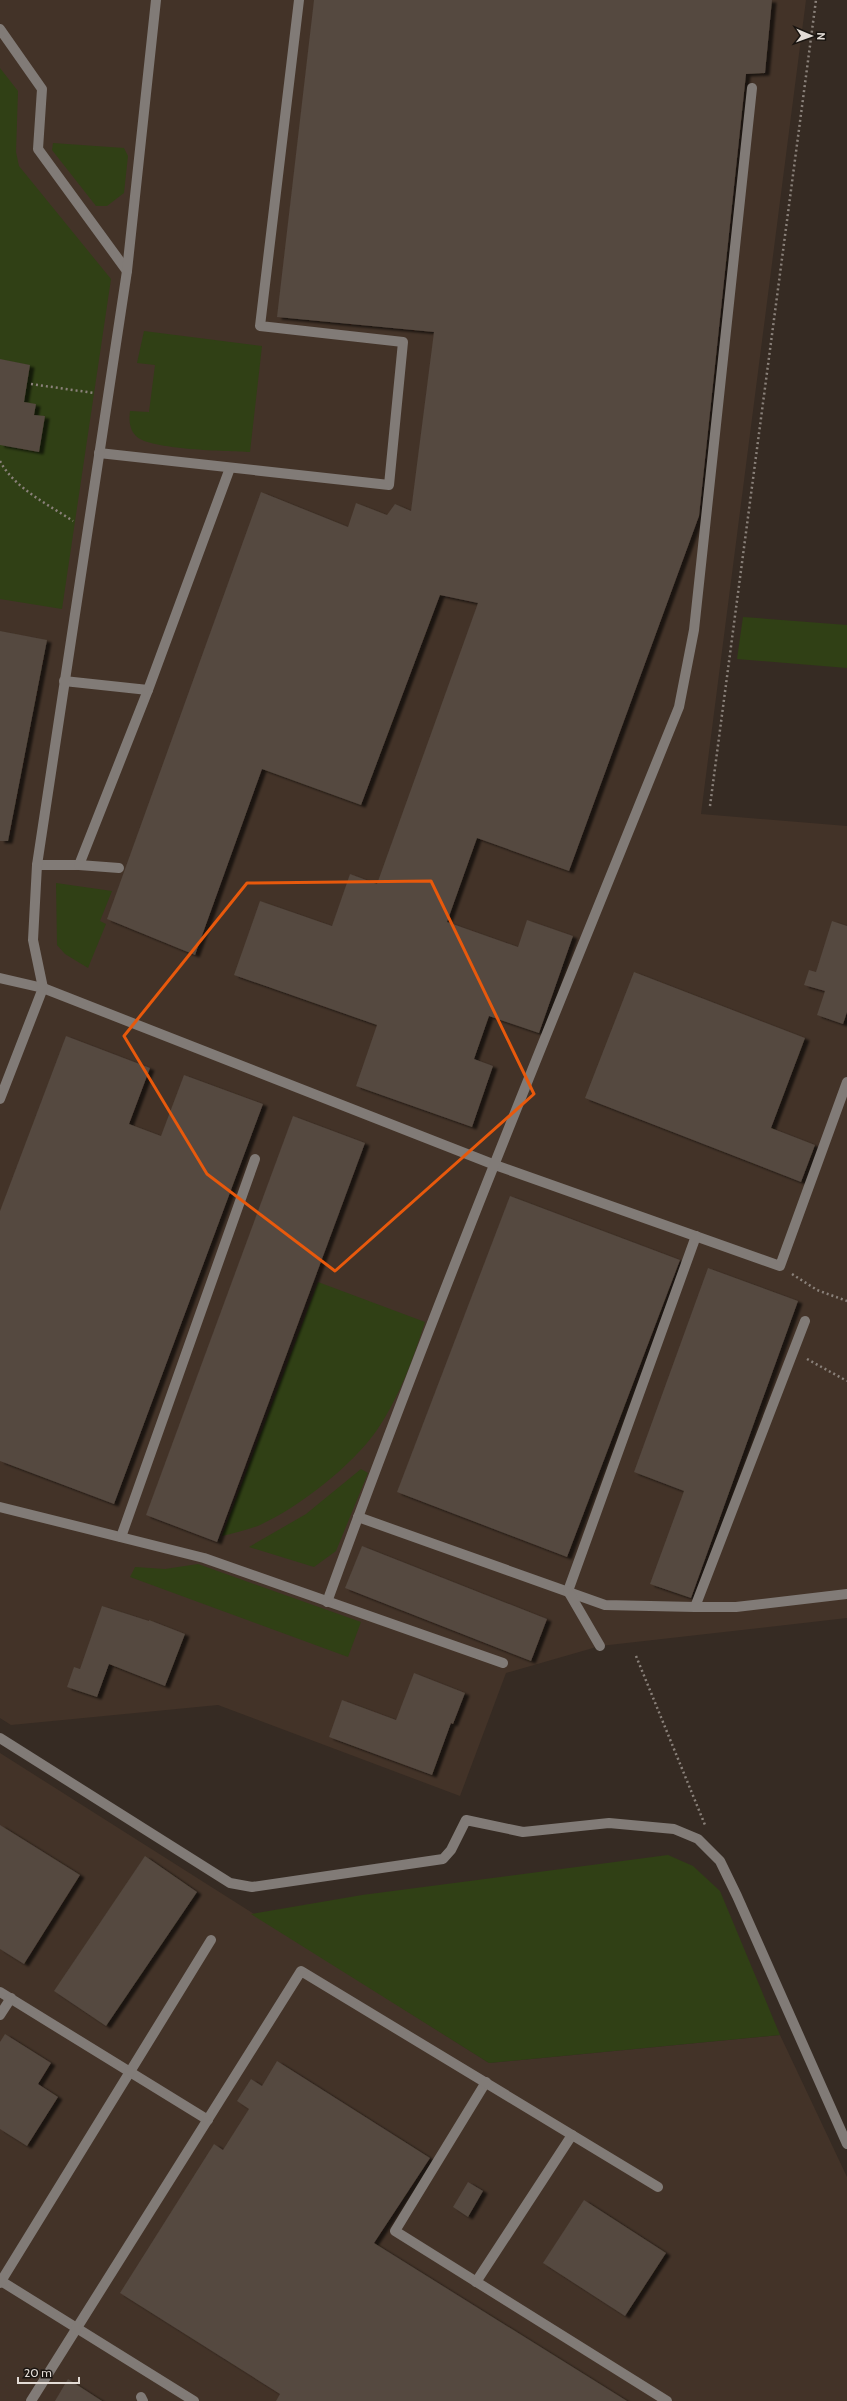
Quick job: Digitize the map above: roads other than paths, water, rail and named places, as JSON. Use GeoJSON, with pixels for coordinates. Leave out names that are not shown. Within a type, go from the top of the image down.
{"type":"FeatureCollection","features":[{"type":"Feature","properties":{"kind":"lane"},"geometry":{"type":"LineString","coordinates":[[0,1099],[43,988],[33,940],[37,865],[127,271],[156,0]]}},
{"type":"Feature","properties":{"kind":"lane"},"geometry":{"type":"LineString","coordinates":[[100,453],[389,485],[403,342],[260,326],[300,0]]}},
{"type":"Feature","properties":{"kind":"lane"},"geometry":{"type":"LineString","coordinates":[[0,29],[42,89],[38,149],[127,271]]}},
{"type":"Feature","properties":{"kind":"lane"},"geometry":{"type":"LineString","coordinates":[[327,1602],[358,1517],[495,1165],[679,707],[694,630],[752,88]]}},
{"type":"Feature","properties":{"kind":"lane"},"geometry":{"type":"LineString","coordinates":[[79,865],[148,690],[230,468]]}},
{"type":"Feature","properties":{"kind":"lane"},"geometry":{"type":"LineString","coordinates":[[64,681],[148,690]]}},
{"type":"Feature","properties":{"kind":"lane"},"geometry":{"type":"LineString","coordinates":[[37,865],[79,865],[119,868]]}},
{"type":"Feature","properties":{"kind":"lane"},"geometry":{"type":"LineString","coordinates":[[0,978],[43,988],[495,1165],[780,1266],[847,1082]]}},
{"type":"Feature","properties":{"kind":"lane"},"geometry":{"type":"LineString","coordinates":[[121,1537],[255,1159]]}},
{"type":"Feature","properties":{"kind":"lane"},"geometry":{"type":"LineString","coordinates":[[568,1591],[696,1236]]}},
{"type":"Feature","properties":{"kind":"lane"},"geometry":{"type":"LineString","coordinates":[[695,1607],[805,1321]]}},
{"type":"Feature","properties":{"kind":"lane"},"geometry":{"type":"LineString","coordinates":[[0,1507],[204,1558],[503,1663]]}},
{"type":"Feature","properties":{"kind":"lane"},"geometry":{"type":"LineString","coordinates":[[358,1517],[605,1604],[736,1607],[847,1594]]}},
{"type":"Feature","properties":{"kind":"lane"},"geometry":{"type":"LineString","coordinates":[[568,1591],[600,1646]]}},
{"type":"Feature","properties":{"kind":"lane"},"geometry":{"type":"LineString","coordinates":[[0,1738],[230,1883],[252,1887],[443,1859],[451,1850],[466,1820],[523,1832],[609,1823],[630,1824],[674,1829],[698,1839],[720,1861],[847,2144]]}},
{"type":"Feature","properties":{"kind":"lane"},"geometry":{"type":"LineString","coordinates":[[194,2401],[77,2329],[2,2276],[211,1940]]}},
{"type":"Feature","properties":{"kind":"lane"},"geometry":{"type":"LineString","coordinates":[[31,2401],[301,1971],[658,2187]]}},
{"type":"Feature","properties":{"kind":"lane"},"geometry":{"type":"LineString","coordinates":[[0,1992],[208,2120]]}},
{"type":"Feature","properties":{"kind":"lane"},"geometry":{"type":"LineString","coordinates":[[0,2015],[11,1998]]}},
{"type":"Feature","properties":{"kind":"lane"},"geometry":{"type":"LineString","coordinates":[[486,2082],[395,2230],[667,2401]]}},
{"type":"Feature","properties":{"kind":"lane"},"geometry":{"type":"LineString","coordinates":[[476,2282],[572,2135]]}}]}
